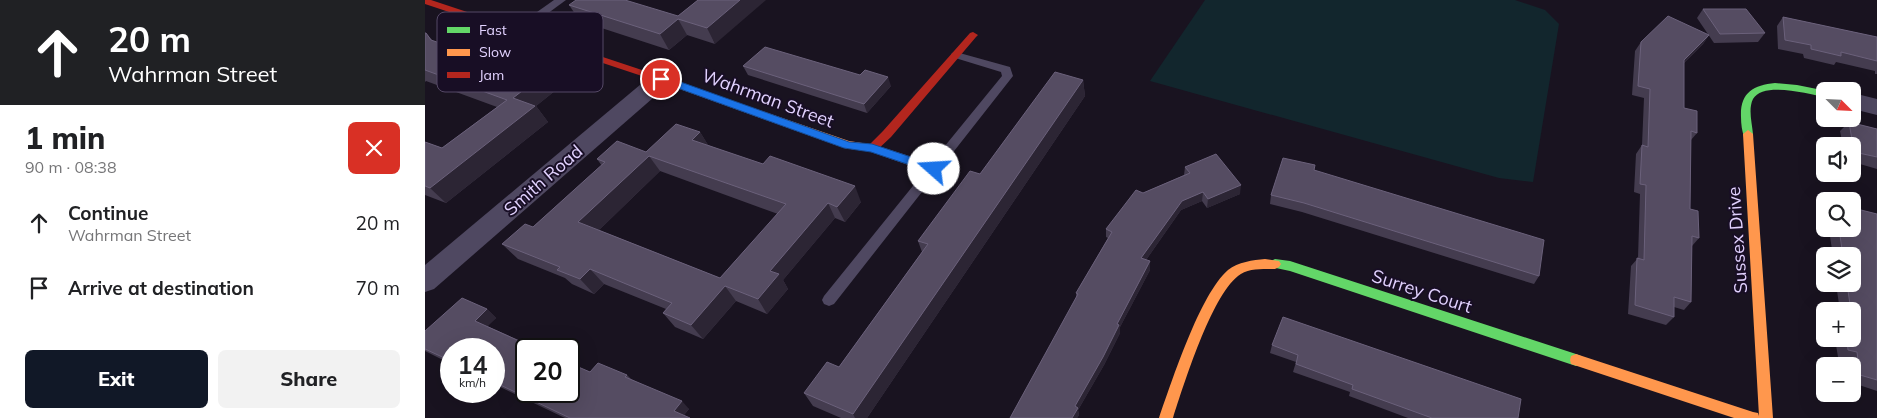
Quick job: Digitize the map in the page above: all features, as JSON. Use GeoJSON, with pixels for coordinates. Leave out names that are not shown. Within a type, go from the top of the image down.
{"type":"FeatureCollection","features":[{"type":"Feature","properties":{"kind":"street","name":"Wahrman Street"},"geometry":{"type":"LineString","coordinates":[[425,1],[459,12]]}},
{"type":"Feature","properties":{"kind":"street"},"geometry":{"type":"LineString","coordinates":[[872,148],[887,134],[973,35]]}},
{"type":"Feature","properties":{"kind":"street","name":"Wahrman Street"},"geometry":{"type":"LineString","coordinates":[[603,60],[848,145],[872,148]]}},
{"type":"Feature","properties":{"kind":"street","name":"Smith Road"},"geometry":{"type":"LineString","coordinates":[[425,281],[661,79]]}},
{"type":"Feature","properties":{"kind":"street","name":"Sussex Drive"},"geometry":{"type":"LineString","coordinates":[[1766,418],[1746,110],[1750,94],[1758,88],[1783,87],[1816,92]]}},
{"type":"Feature","properties":{"kind":"street"},"geometry":{"type":"LineString","coordinates":[[1861,103],[1877,107]]}},
{"type":"Feature","properties":{"kind":"street","name":"Surrey Court"},"geometry":{"type":"LineString","coordinates":[[1165,418],[1190,351],[1222,282],[1233,272],[1245,267],[1273,264],[1290,266],[1753,418]]}},
{"type":"Feature","properties":{"kind":"lane"},"geometry":{"type":"LineString","coordinates":[[544,12],[561,0]]}},
{"type":"Feature","properties":{"kind":"lane"},"geometry":{"type":"LineString","coordinates":[[829,300],[1008,76],[1006,70],[956,55]]}},
{"type":"Feature","properties":{"kind":"lane"},"geometry":{"type":"LineString","coordinates":[[872,148],[934,169]]}},
{"type":"Feature","properties":{"kind":"shaded area"},"geometry":{"type":"Polygon","coordinates":[[[1205,0],[1515,0],[1545,10],[1559,24],[1533,182],[1499,178],[1150,81],[1205,0]]]}},
{"type":"Feature","properties":{"kind":"building"},"geometry":{"type":"Polygon","coordinates":[[[576,0],[625,0],[678,16],[698,0],[740,0],[707,28],[678,19],[660,34],[603,16],[603,12],[591,12],[569,5],[576,0]]]}},
{"type":"Feature","properties":{"kind":"building"},"geometry":{"type":"Polygon","coordinates":[[[1703,9],[1746,9],[1765,33],[1720,34],[1703,9]]]}},
{"type":"Feature","properties":{"kind":"building"},"geometry":{"type":"Polygon","coordinates":[[[1668,16],[1709,35],[1684,60],[1684,108],[1697,111],[1697,133],[1691,131],[1690,209],[1698,211],[1699,238],[1692,236],[1691,302],[1674,297],[1674,317],[1635,305],[1637,258],[1644,260],[1646,185],[1640,184],[1642,145],[1648,147],[1650,89],[1638,86],[1641,42],[1668,16]]]}},
{"type":"Feature","properties":{"kind":"building"},"geometry":{"type":"Polygon","coordinates":[[[1783,17],[1877,37],[1877,61],[1841,52],[1841,56],[1811,49],[1811,45],[1785,40],[1783,17]]]}},
{"type":"Feature","properties":{"kind":"building"},"geometry":{"type":"Polygon","coordinates":[[[426,33],[431,40],[437,42],[437,74],[425,70],[426,33]]]}},
{"type":"Feature","properties":{"kind":"building"},"geometry":{"type":"Polygon","coordinates":[[[765,47],[860,75],[865,70],[888,77],[864,104],[743,66],[765,47]]]}},
{"type":"Feature","properties":{"kind":"building"},"geometry":{"type":"Polygon","coordinates":[[[1055,72],[1083,80],[853,414],[804,393],[827,362],[839,367],[928,244],[918,241],[970,171],[980,174],[1055,72]]]}},
{"type":"Feature","properties":{"kind":"building"},"geometry":{"type":"Polygon","coordinates":[[[485,92],[521,92],[513,98],[535,106],[430,188],[425,186],[425,142],[442,148],[507,100],[485,92]]]}},
{"type":"Feature","properties":{"kind":"building"},"geometry":{"type":"Polygon","coordinates":[[[676,124],[700,132],[692,140],[763,164],[770,156],[855,186],[837,207],[828,203],[770,271],[779,274],[758,299],[725,286],[691,325],[663,313],[672,303],[590,269],[580,279],[557,270],[560,267],[502,244],[525,224],[533,227],[605,162],[597,159],[617,141],[646,152],[676,124]],[[649,156],[578,222],[720,278],[786,204],[649,156]]]}},
{"type":"Feature","properties":{"kind":"building"},"geometry":{"type":"Polygon","coordinates":[[[1861,125],[1877,129],[1877,157],[1861,154],[1861,137],[1852,137],[1850,128],[1861,128],[1861,125]]]}},
{"type":"Feature","properties":{"kind":"building"},"geometry":{"type":"Polygon","coordinates":[[[1216,154],[1241,185],[1208,199],[1203,192],[1182,201],[1141,258],[1150,261],[1117,324],[1119,325],[1103,357],[1075,406],[1078,408],[1072,418],[1010,418],[1078,294],[1076,293],[1112,232],[1106,229],[1136,190],[1143,193],[1190,173],[1185,167],[1216,154]]]}},
{"type":"Feature","properties":{"kind":"building"},"geometry":{"type":"Polygon","coordinates":[[[1283,158],[1315,165],[1314,170],[1544,240],[1539,276],[1304,203],[1271,195],[1283,158]]]}},
{"type":"Feature","properties":{"kind":"building"},"geometry":{"type":"Polygon","coordinates":[[[1861,210],[1877,214],[1877,380],[1861,375],[1861,357],[1858,357],[1857,352],[1848,350],[1848,347],[1861,347],[1861,302],[1850,302],[1848,292],[1861,292],[1861,247],[1842,247],[1840,237],[1861,237],[1861,210]]]}},
{"type":"Feature","properties":{"kind":"building"},"geometry":{"type":"Polygon","coordinates":[[[462,298],[487,309],[475,321],[515,339],[515,392],[505,387],[505,338],[440,338],[440,356],[425,349],[425,331],[462,298]]]}},
{"type":"Feature","properties":{"kind":"building"},"geometry":{"type":"Polygon","coordinates":[[[1283,317],[1521,399],[1518,418],[1432,418],[1352,389],[1353,385],[1296,364],[1298,355],[1272,345],[1283,317]]]}},
{"type":"Feature","properties":{"kind":"building"},"geometry":{"type":"Polygon","coordinates":[[[598,363],[627,375],[625,377],[682,401],[674,411],[690,418],[570,418],[538,403],[580,403],[580,368],[590,372],[598,363]]]}},
{"type":"Feature","properties":{"kind":"traffic: fast"},"geometry":{"type":"LineString","coordinates":[[1748,134],[1747,104],[1750,95],[1756,90],[1775,86],[1816,92]]}},
{"type":"Feature","properties":{"kind":"traffic: fast"},"geometry":{"type":"LineString","coordinates":[[1275,264],[1290,266],[1576,360]]}},
{"type":"Feature","properties":{"kind":"traffic: slow"},"geometry":{"type":"LineString","coordinates":[[669,82],[848,145],[865,147]]}},
{"type":"Feature","properties":{"kind":"traffic: slow"},"geometry":{"type":"LineString","coordinates":[[1748,134],[1766,418]]}},
{"type":"Feature","properties":{"kind":"traffic: slow"},"geometry":{"type":"LineString","coordinates":[[1166,418],[1195,339],[1215,297],[1225,281],[1234,272],[1248,266],[1275,264]]}},
{"type":"Feature","properties":{"kind":"traffic: slow"},"geometry":{"type":"LineString","coordinates":[[1576,360],[1753,418]]}},
{"type":"Feature","properties":{"kind":"traffic: jam"},"geometry":{"type":"LineString","coordinates":[[425,1],[458,12]]}},
{"type":"Feature","properties":{"kind":"traffic: jam"},"geometry":{"type":"LineString","coordinates":[[865,147],[872,148],[887,134],[973,35]]}},
{"type":"Feature","properties":{"kind":"traffic: jam"},"geometry":{"type":"LineString","coordinates":[[603,60],[669,82]]}},
{"type":"Feature","properties":{"kind":"route"},"geometry":{"type":"LineString","coordinates":[[661,79],[848,145],[872,148],[934,169]]}}]}
